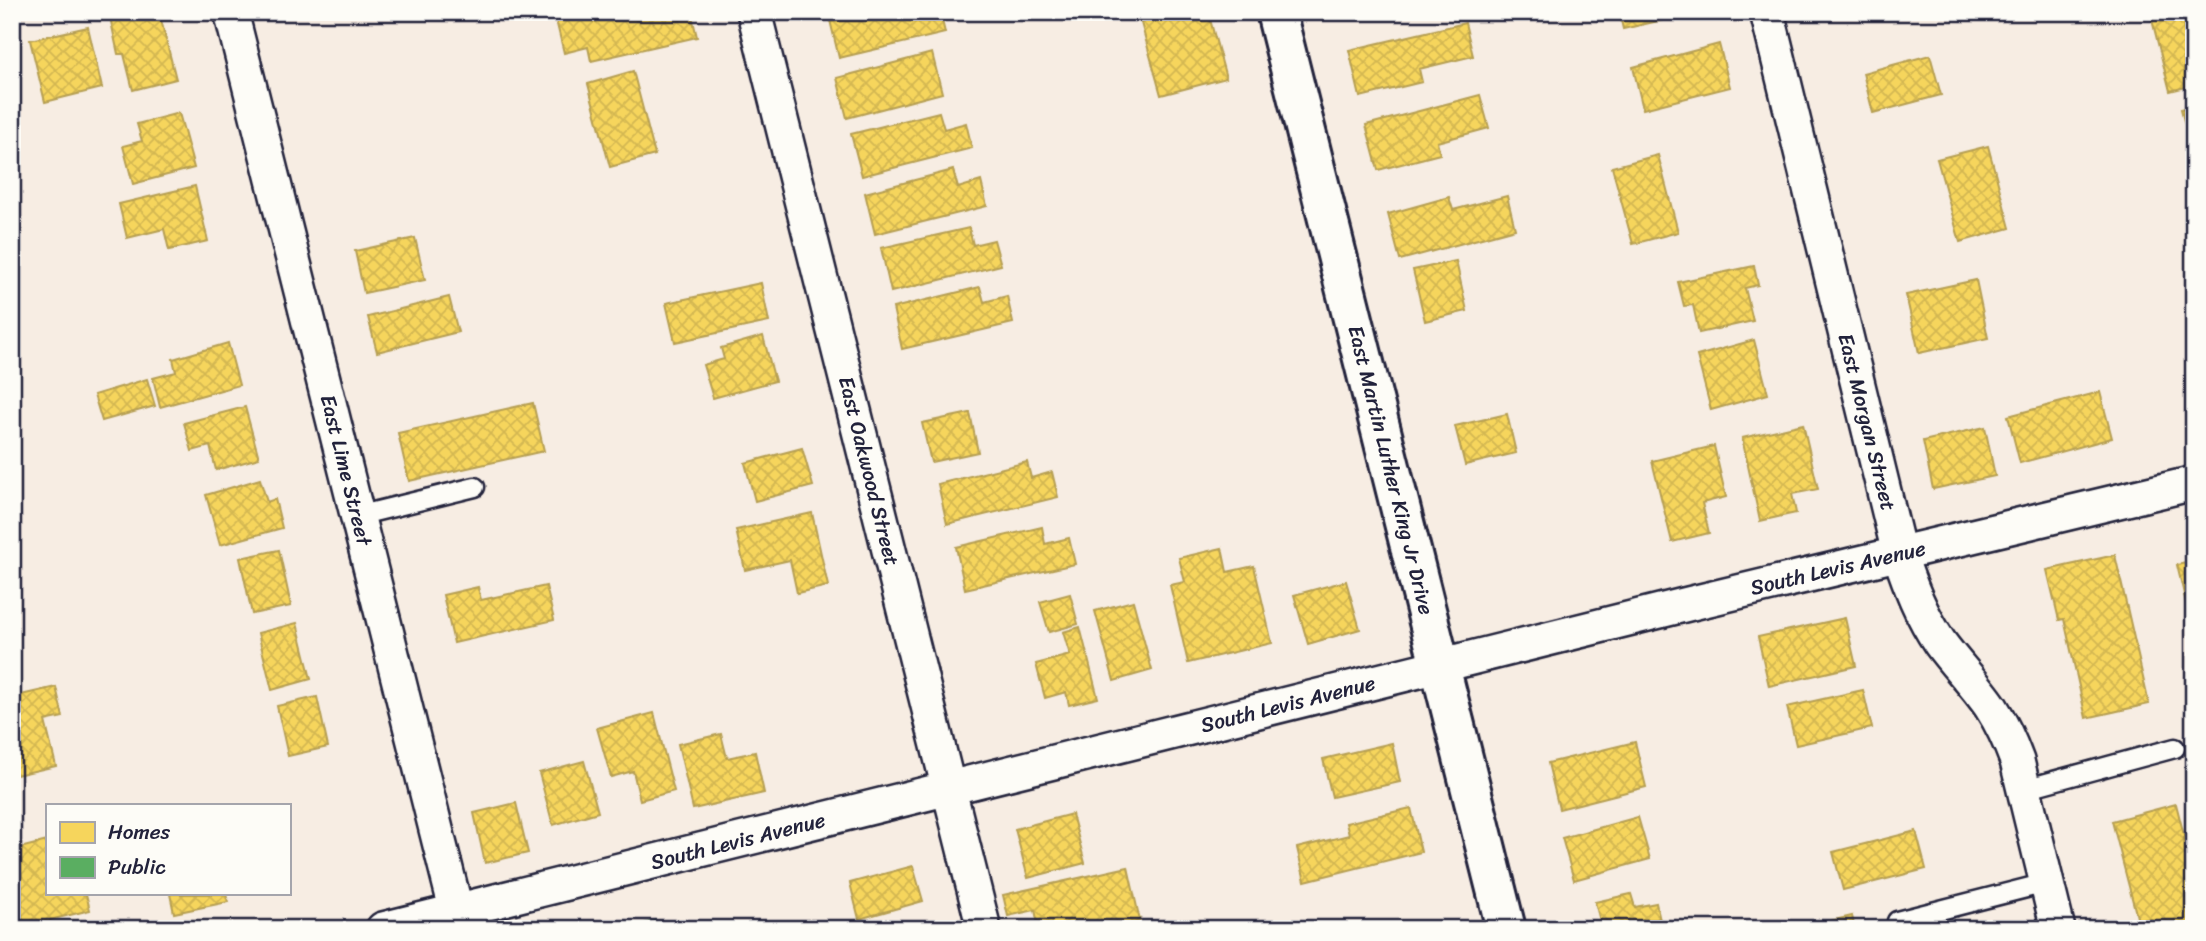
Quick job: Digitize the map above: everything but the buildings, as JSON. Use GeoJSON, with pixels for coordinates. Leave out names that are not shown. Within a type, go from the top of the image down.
{"type":"FeatureCollection","features":[{"type":"Feature","properties":{"kind":"street","name":"East Lime Street"},"geometry":{"type":"LineString","coordinates":[[230,12],[458,920]]}},
{"type":"Feature","properties":{"kind":"street","name":"East Oakwood Street"},"geometry":{"type":"LineString","coordinates":[[754,12],[984,929]]}},
{"type":"Feature","properties":{"kind":"street","name":"East Martin Luther King Jr Drive"},"geometry":{"type":"LineString","coordinates":[[1276,12],[1506,929]]}},
{"type":"Feature","properties":{"kind":"street","name":"East Morgan Street"},"geometry":{"type":"LineString","coordinates":[[1767,12],[1899,554],[1924,618],[2002,725],[2017,761],[2058,929]]}},
{"type":"Feature","properties":{"kind":"street","name":"South Levis Avenue"},"geometry":{"type":"LineString","coordinates":[[383,929],[458,920],[948,789],[1440,666],[2194,483]]}},
{"type":"Feature","properties":{"kind":"lane"},"geometry":{"type":"LineString","coordinates":[[357,516],[475,487]]}},
{"type":"Feature","properties":{"kind":"lane"},"geometry":{"type":"LineString","coordinates":[[2024,789],[2175,748]]}},
{"type":"Feature","properties":{"kind":"lane"},"geometry":{"type":"LineString","coordinates":[[1897,921],[2046,883]]}}]}
